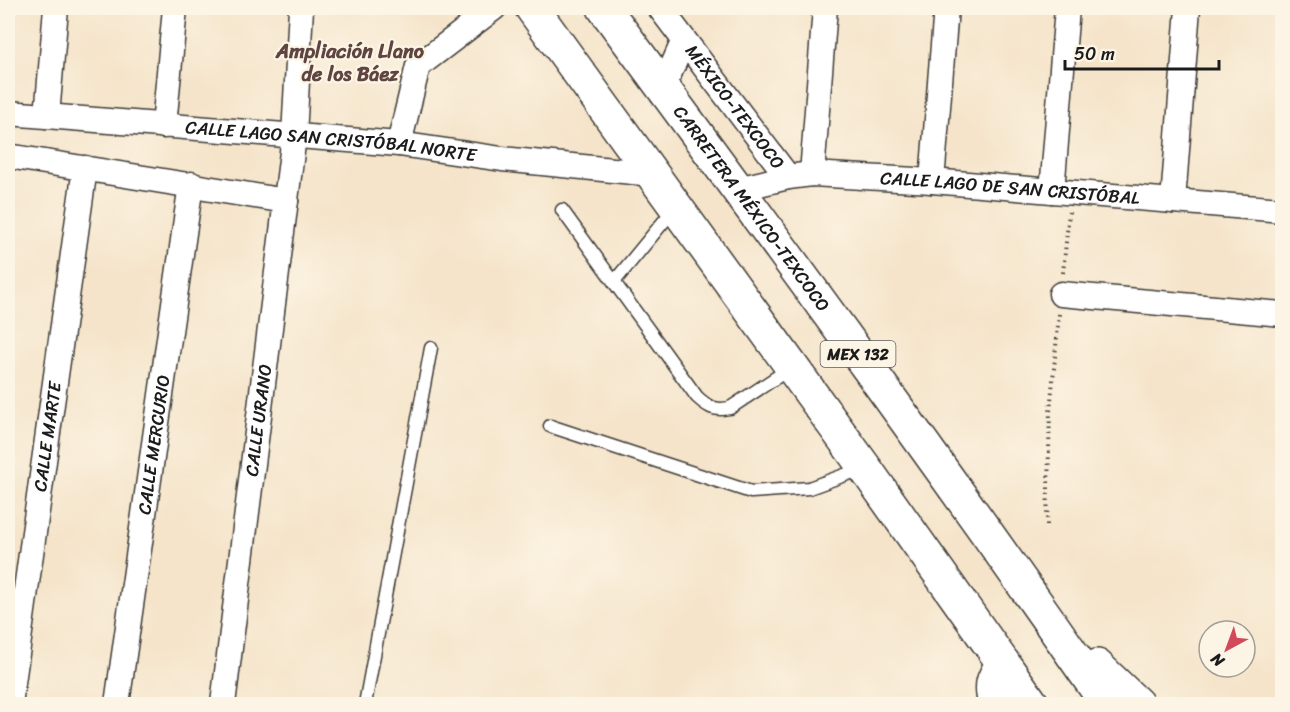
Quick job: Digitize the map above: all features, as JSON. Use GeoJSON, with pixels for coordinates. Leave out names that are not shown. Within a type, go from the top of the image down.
{"type":"FeatureCollection","features":[{"type":"Feature","properties":{"kind":"highway","name":"MEX 132"},"geometry":{"type":"LineString","coordinates":[[532,8],[865,468],[1032,705]]}},
{"type":"Feature","properties":{"kind":"highway","name":"CARRETERA MÉXICO-TEXCOCO"},"geometry":{"type":"LineString","coordinates":[[604,8],[738,189],[1107,705]]}},
{"type":"Feature","properties":{"kind":"highway"},"geometry":{"type":"LineString","coordinates":[[1057,632],[1097,666],[1137,705]]}},
{"type":"Feature","properties":{"kind":"highway"},"geometry":{"type":"LineString","coordinates":[[995,705],[992,690],[993,679],[1003,663]]}},
{"type":"Feature","properties":{"kind":"street"},"geometry":{"type":"LineString","coordinates":[[47,116],[56,8]]}},
{"type":"Feature","properties":{"kind":"street"},"geometry":{"type":"LineString","coordinates":[[164,126],[175,8]]}},
{"type":"Feature","properties":{"kind":"street","name":"CALLE URANO"},"geometry":{"type":"LineString","coordinates":[[223,705],[294,136],[301,8]]}},
{"type":"Feature","properties":{"kind":"street"},"geometry":{"type":"LineString","coordinates":[[399,144],[418,66],[494,8]]}},
{"type":"Feature","properties":{"kind":"street","name":"MÉXICO-TEXCOCO"},"geometry":{"type":"LineString","coordinates":[[660,8],[684,40],[800,175]]}},
{"type":"Feature","properties":{"kind":"street"},"geometry":{"type":"LineString","coordinates":[[800,175],[825,8]]}},
{"type":"Feature","properties":{"kind":"street"},"geometry":{"type":"LineString","coordinates":[[932,181],[946,8]]}},
{"type":"Feature","properties":{"kind":"street"},"geometry":{"type":"LineString","coordinates":[[1061,192],[1067,8]]}},
{"type":"Feature","properties":{"kind":"street"},"geometry":{"type":"LineString","coordinates":[[1173,201],[1188,8]]}},
{"type":"Feature","properties":{"kind":"street"},"geometry":{"type":"LineString","coordinates":[[663,88],[684,40]]}},
{"type":"Feature","properties":{"kind":"street","name":"CALLE LAGO SAN CRISTÓBAL NORTE"},"geometry":{"type":"LineString","coordinates":[[8,113],[399,144],[502,159],[653,174]]}},
{"type":"Feature","properties":{"kind":"street"},"geometry":{"type":"LineString","coordinates":[[8,156],[286,201]]}},
{"type":"Feature","properties":{"kind":"street","name":"CALLE MARTE"},"geometry":{"type":"LineString","coordinates":[[10,705],[85,168]]}},
{"type":"Feature","properties":{"kind":"street","name":"CALLE LAGO DE SAN CRISTÓBAL"},"geometry":{"type":"LineString","coordinates":[[738,189],[800,175],[932,181],[1282,210]]}},
{"type":"Feature","properties":{"kind":"street","name":"CALLE MERCURIO"},"geometry":{"type":"LineString","coordinates":[[117,705],[191,184]]}},
{"type":"Feature","properties":{"kind":"street"},"geometry":{"type":"LineString","coordinates":[[1061,294],[1282,314]]}},
{"type":"Feature","properties":{"kind":"lane"},"geometry":{"type":"LineString","coordinates":[[614,282],[676,207]]}},
{"type":"Feature","properties":{"kind":"lane"},"geometry":{"type":"LineString","coordinates":[[562,210],[697,397],[707,406],[720,410],[730,408],[792,367]]}},
{"type":"Feature","properties":{"kind":"lane"},"geometry":{"type":"LineString","coordinates":[[365,705],[431,348]]}},
{"type":"Feature","properties":{"kind":"lane"},"geometry":{"type":"LineString","coordinates":[[550,426],[750,492],[809,488],[865,468]]}},
{"type":"Feature","properties":{"kind":"path"},"geometry":{"type":"LineString","coordinates":[[1047,525],[1050,412],[1061,294],[1061,192]]}},
{"type":"Feature","properties":{"kind":"district","name":"Ampliación Llano de los Báez"},"geometry":{"type":"Point","coordinates":[350,62]}}]}
